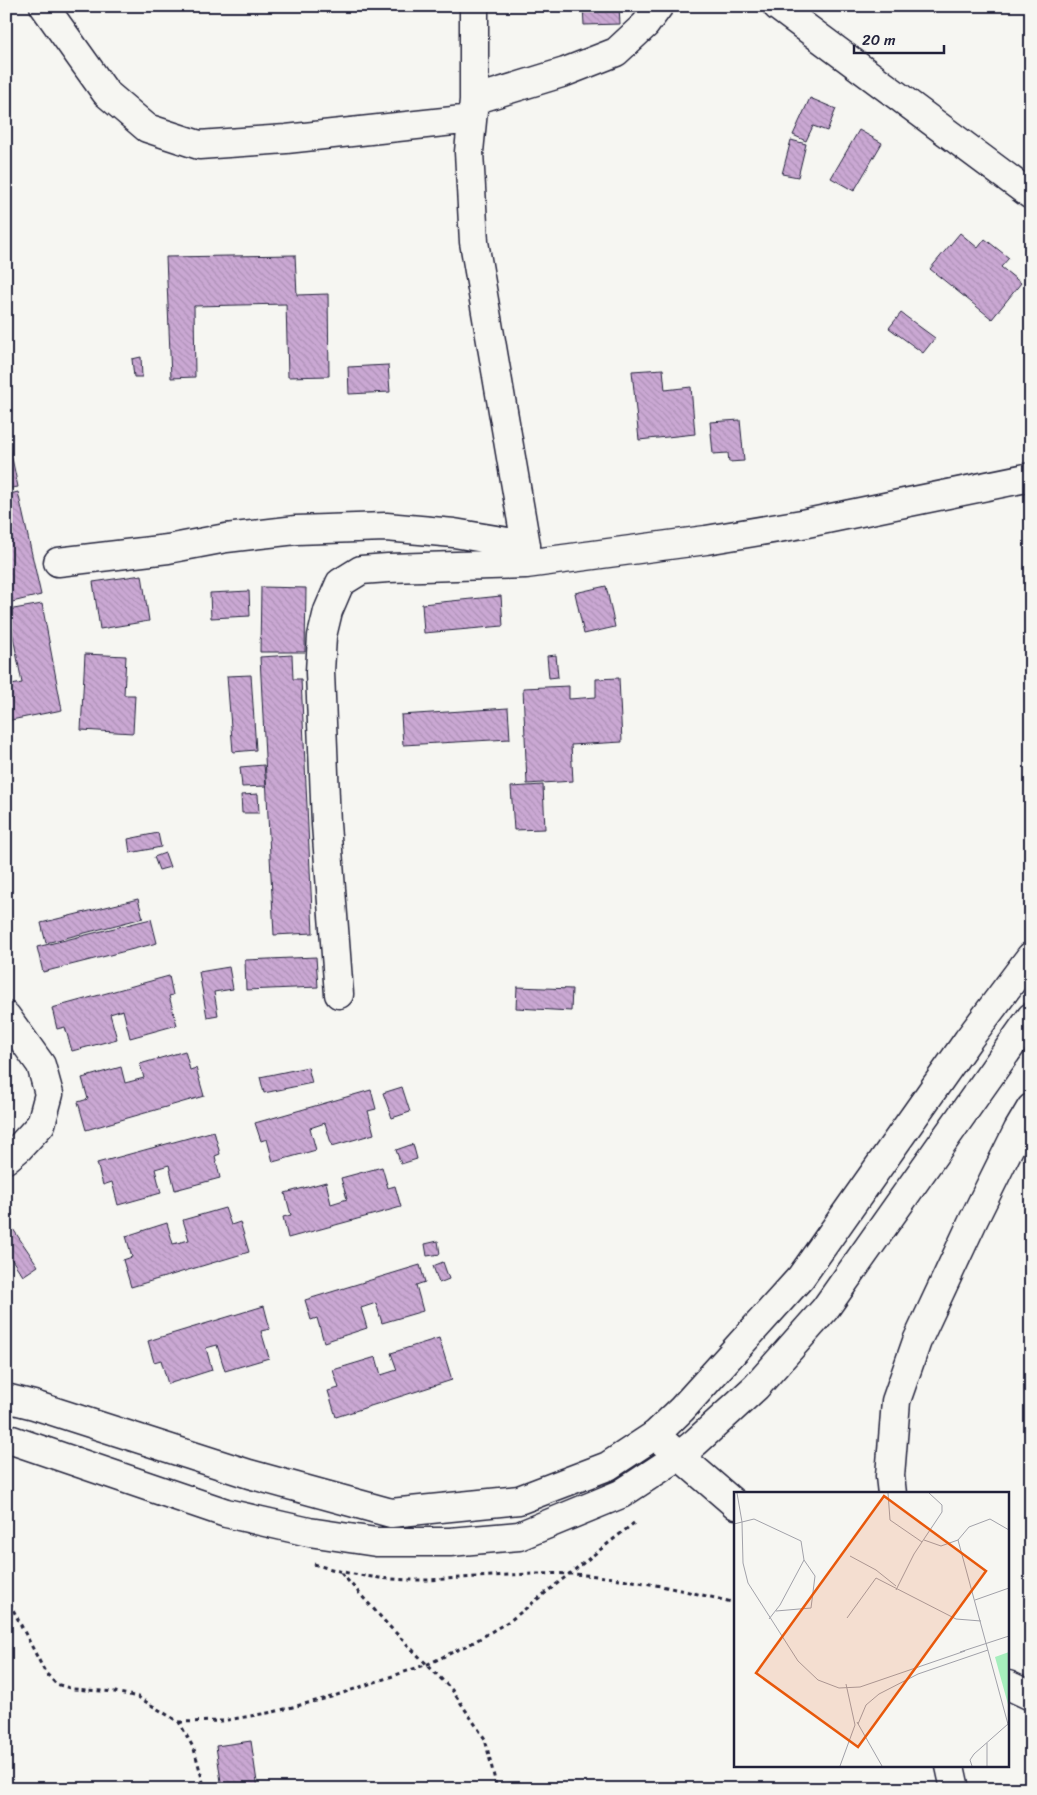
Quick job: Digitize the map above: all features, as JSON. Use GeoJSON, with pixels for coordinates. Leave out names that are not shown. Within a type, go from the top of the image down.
{"type":"FeatureCollection","features":[{"type":"Feature","properties":{"kind":"main road"},"geometry":{"type":"LineString","coordinates":[[44,6],[106,93],[148,128],[198,146],[286,139],[473,110],[616,52],[645,25],[659,6]]}},
{"type":"Feature","properties":{"kind":"main road"},"geometry":{"type":"LineString","coordinates":[[474,6],[473,110],[469,152],[474,242],[526,555]]}},
{"type":"Feature","properties":{"kind":"main road"},"geometry":{"type":"LineString","coordinates":[[777,6],[1031,195]]}},
{"type":"Feature","properties":{"kind":"main road"},"geometry":{"type":"LineString","coordinates":[[339,994],[326,824],[320,672],[322,636],[328,611],[340,583],[361,570],[526,555],[628,551],[802,524],[1031,477]]}},
{"type":"Feature","properties":{"kind":"main road"},"geometry":{"type":"LineString","coordinates":[[58,562],[168,549],[226,538],[296,530],[386,527],[454,533],[526,555]]}},
{"type":"Feature","properties":{"kind":"main road"},"geometry":{"type":"LineString","coordinates":[[6,1398],[34,1405],[249,1474],[391,1513],[519,1500],[608,1466],[655,1435],[682,1409],[801,1277],[968,1040],[1031,956]]}},
{"type":"Feature","properties":{"kind":"main road"},"geometry":{"type":"LineString","coordinates":[[6,1016],[40,1066],[49,1094],[41,1124],[6,1159]]}},
{"type":"Feature","properties":{"kind":"main road"},"geometry":{"type":"LineString","coordinates":[[6,1438],[226,1513],[309,1532],[376,1542],[450,1542],[519,1536],[621,1494],[687,1449],[756,1387],[825,1309],[1031,1017]]}},
{"type":"Feature","properties":{"kind":"main road"},"geometry":{"type":"LineString","coordinates":[[892,1492],[890,1476],[896,1401],[914,1350],[974,1219],[1018,1130],[1031,1108]]}},
{"type":"Feature","properties":{"kind":"main road"},"geometry":{"type":"LineString","coordinates":[[682,1409],[687,1449]]}},
{"type":"Feature","properties":{"kind":"main road"},"geometry":{"type":"LineString","coordinates":[[655,1435],[687,1449],[728,1499]]}},
{"type":"Feature","properties":{"kind":"main road"},"geometry":{"type":"LineString","coordinates":[[1010,1686],[1031,1696]]}},
{"type":"Feature","properties":{"kind":"main road"},"geometry":{"type":"LineString","coordinates":[[950,1768],[955,1789]]}},
{"type":"Feature","properties":{"kind":"path"},"geometry":{"type":"LineString","coordinates":[[179,1722],[222,1720],[273,1712],[331,1698],[428,1664],[474,1642],[511,1620],[641,1517]]}},
{"type":"Feature","properties":{"kind":"path"},"geometry":{"type":"LineString","coordinates":[[341,1573],[389,1626],[452,1690],[485,1739],[497,1789]]}},
{"type":"Feature","properties":{"kind":"path"},"geometry":{"type":"LineString","coordinates":[[6,1596],[45,1672],[56,1684],[73,1689],[115,1692],[138,1697],[179,1722],[194,1749],[205,1789]]}},
{"type":"Feature","properties":{"kind":"building"},"geometry":{"type":"Polygon","coordinates":[[[583,6],[619,6],[620,24],[584,25],[583,6]]]}},
{"type":"Feature","properties":{"kind":"building"},"geometry":{"type":"Polygon","coordinates":[[[810,98],[836,109],[827,131],[813,126],[806,141],[793,135],[810,98]]]}},
{"type":"Feature","properties":{"kind":"building"},"geometry":{"type":"Polygon","coordinates":[[[859,130],[882,143],[854,191],[831,178],[859,130]]]}},
{"type":"Feature","properties":{"kind":"building"},"geometry":{"type":"Polygon","coordinates":[[[791,140],[806,144],[798,177],[782,174],[791,140]]]}},
{"type":"Feature","properties":{"kind":"building"},"geometry":{"type":"Polygon","coordinates":[[[960,233],[978,248],[985,239],[1009,258],[1001,267],[1021,283],[992,319],[930,269],[960,233]]]}},
{"type":"Feature","properties":{"kind":"building"},"geometry":{"type":"Polygon","coordinates":[[[295,255],[297,295],[328,294],[329,376],[288,377],[286,304],[194,306],[195,377],[171,378],[166,257],[295,255]]]}},
{"type":"Feature","properties":{"kind":"building"},"geometry":{"type":"Polygon","coordinates":[[[901,313],[935,338],[923,353],[889,328],[901,313]]]}},
{"type":"Feature","properties":{"kind":"building"},"geometry":{"type":"Polygon","coordinates":[[[141,357],[142,377],[134,377],[132,359],[141,357]]]}},
{"type":"Feature","properties":{"kind":"building"},"geometry":{"type":"Polygon","coordinates":[[[388,365],[390,392],[349,394],[348,367],[388,365]]]}},
{"type":"Feature","properties":{"kind":"building"},"geometry":{"type":"Polygon","coordinates":[[[663,369],[665,390],[691,387],[695,434],[639,440],[632,371],[663,369]]]}},
{"type":"Feature","properties":{"kind":"building"},"geometry":{"type":"Polygon","coordinates":[[[740,420],[744,461],[729,462],[728,453],[713,454],[710,422],[740,420]]]}},
{"type":"Feature","properties":{"kind":"building"},"geometry":{"type":"Polygon","coordinates":[[[6,429],[18,487],[6,489],[6,429]]]}},
{"type":"Feature","properties":{"kind":"building"},"geometry":{"type":"Polygon","coordinates":[[[18,492],[41,595],[8,603],[6,594],[6,495],[18,492]]]}},
{"type":"Feature","properties":{"kind":"building"},"geometry":{"type":"Polygon","coordinates":[[[142,575],[149,621],[100,629],[93,582],[142,575]]]}},
{"type":"Feature","properties":{"kind":"building"},"geometry":{"type":"Polygon","coordinates":[[[606,586],[615,627],[584,634],[575,593],[606,586]]]}},
{"type":"Feature","properties":{"kind":"building"},"geometry":{"type":"Polygon","coordinates":[[[261,587],[306,588],[305,652],[260,652],[261,587]]]}},
{"type":"Feature","properties":{"kind":"building"},"geometry":{"type":"Polygon","coordinates":[[[249,591],[250,616],[211,618],[210,593],[249,591]]]}},
{"type":"Feature","properties":{"kind":"building"},"geometry":{"type":"Polygon","coordinates":[[[501,596],[503,626],[424,633],[422,604],[501,596]]]}},
{"type":"Feature","properties":{"kind":"building"},"geometry":{"type":"Polygon","coordinates":[[[42,604],[62,710],[6,721],[6,686],[22,683],[8,610],[42,604]]]}},
{"type":"Feature","properties":{"kind":"building"},"geometry":{"type":"Polygon","coordinates":[[[85,654],[126,656],[124,695],[135,695],[133,733],[81,730],[85,654]]]}},
{"type":"Feature","properties":{"kind":"building"},"geometry":{"type":"Polygon","coordinates":[[[292,655],[293,679],[301,679],[313,933],[274,935],[260,657],[292,655]]]}},
{"type":"Feature","properties":{"kind":"building"},"geometry":{"type":"Polygon","coordinates":[[[556,655],[558,677],[549,678],[547,656],[556,655]]]}},
{"type":"Feature","properties":{"kind":"building"},"geometry":{"type":"Polygon","coordinates":[[[251,675],[256,750],[233,752],[227,676],[251,675]]]}},
{"type":"Feature","properties":{"kind":"building"},"geometry":{"type":"Polygon","coordinates":[[[619,678],[622,742],[571,745],[573,781],[527,784],[523,688],[569,686],[569,699],[596,697],[596,679],[619,678]]]}},
{"type":"Feature","properties":{"kind":"building"},"geometry":{"type":"Polygon","coordinates":[[[508,708],[510,739],[403,745],[401,715],[508,708]]]}},
{"type":"Feature","properties":{"kind":"building"},"geometry":{"type":"Polygon","coordinates":[[[264,765],[266,786],[242,787],[240,767],[264,765]]]}},
{"type":"Feature","properties":{"kind":"building"},"geometry":{"type":"Polygon","coordinates":[[[543,785],[545,829],[514,830],[511,787],[543,785]]]}},
{"type":"Feature","properties":{"kind":"building"},"geometry":{"type":"Polygon","coordinates":[[[258,794],[259,813],[242,813],[241,795],[258,794]]]}},
{"type":"Feature","properties":{"kind":"building"},"geometry":{"type":"Polygon","coordinates":[[[158,833],[161,847],[130,853],[128,839],[158,833]]]}},
{"type":"Feature","properties":{"kind":"building"},"geometry":{"type":"Polygon","coordinates":[[[165,853],[170,867],[159,870],[154,857],[165,853]]]}},
{"type":"Feature","properties":{"kind":"building"},"geometry":{"type":"Polygon","coordinates":[[[138,899],[143,918],[46,943],[41,923],[138,899]]]}},
{"type":"Feature","properties":{"kind":"building"},"geometry":{"type":"Polygon","coordinates":[[[151,919],[157,943],[43,972],[37,947],[151,919]]]}},
{"type":"Feature","properties":{"kind":"building"},"geometry":{"type":"Polygon","coordinates":[[[316,957],[318,987],[246,990],[245,960],[316,957]]]}},
{"type":"Feature","properties":{"kind":"building"},"geometry":{"type":"Polygon","coordinates":[[[229,967],[233,989],[214,992],[218,1015],[207,1017],[199,972],[229,967]]]}},
{"type":"Feature","properties":{"kind":"building"},"geometry":{"type":"Polygon","coordinates":[[[169,976],[173,995],[169,996],[177,1025],[130,1038],[123,1010],[110,1014],[117,1039],[72,1051],[65,1027],[57,1029],[52,1008],[169,976]]]}},
{"type":"Feature","properties":{"kind":"building"},"geometry":{"type":"Polygon","coordinates":[[[517,987],[572,989],[571,1011],[516,1008],[517,987]]]}},
{"type":"Feature","properties":{"kind":"building"},"geometry":{"type":"Polygon","coordinates":[[[185,1051],[190,1070],[196,1068],[204,1096],[86,1130],[78,1102],[88,1099],[82,1078],[121,1067],[125,1083],[144,1078],[140,1064],[185,1051]]]}},
{"type":"Feature","properties":{"kind":"building"},"geometry":{"type":"Polygon","coordinates":[[[308,1067],[312,1083],[264,1093],[260,1077],[308,1067]]]}},
{"type":"Feature","properties":{"kind":"building"},"geometry":{"type":"Polygon","coordinates":[[[402,1087],[410,1112],[392,1118],[383,1093],[402,1087]]]}},
{"type":"Feature","properties":{"kind":"building"},"geometry":{"type":"Polygon","coordinates":[[[371,1090],[376,1109],[368,1111],[374,1134],[332,1146],[325,1123],[310,1128],[316,1150],[273,1162],[267,1139],[261,1141],[255,1123],[371,1090]]]}},
{"type":"Feature","properties":{"kind":"building"},"geometry":{"type":"Polygon","coordinates":[[[214,1131],[220,1154],[215,1156],[220,1178],[175,1190],[169,1165],[155,1169],[161,1193],[118,1205],[112,1182],[103,1185],[97,1163],[214,1131]]]}},
{"type":"Feature","properties":{"kind":"building"},"geometry":{"type":"Polygon","coordinates":[[[413,1144],[417,1159],[401,1164],[396,1150],[413,1144]]]}},
{"type":"Feature","properties":{"kind":"building"},"geometry":{"type":"Polygon","coordinates":[[[382,1167],[388,1188],[395,1186],[401,1207],[288,1238],[283,1217],[291,1215],[285,1193],[326,1182],[331,1204],[347,1199],[341,1178],[382,1167]]]}},
{"type":"Feature","properties":{"kind":"building"},"geometry":{"type":"Polygon","coordinates":[[[225,1208],[231,1225],[240,1222],[249,1252],[131,1287],[123,1260],[132,1257],[126,1236],[167,1223],[173,1244],[189,1240],[183,1220],[225,1208]]]}},
{"type":"Feature","properties":{"kind":"building"},"geometry":{"type":"Polygon","coordinates":[[[13,1229],[38,1266],[23,1276],[6,1251],[6,1234],[13,1229]]]}},
{"type":"Feature","properties":{"kind":"building"},"geometry":{"type":"Polygon","coordinates":[[[438,1241],[440,1254],[427,1256],[425,1244],[438,1241]]]}},
{"type":"Feature","properties":{"kind":"building"},"geometry":{"type":"Polygon","coordinates":[[[443,1262],[449,1279],[439,1283],[433,1266],[443,1262]]]}},
{"type":"Feature","properties":{"kind":"building"},"geometry":{"type":"Polygon","coordinates":[[[420,1265],[425,1282],[416,1285],[423,1311],[382,1323],[376,1303],[361,1308],[367,1328],[324,1342],[317,1318],[311,1320],[305,1300],[420,1265]]]}},
{"type":"Feature","properties":{"kind":"building"},"geometry":{"type":"Polygon","coordinates":[[[264,1306],[270,1329],[261,1331],[269,1358],[225,1371],[217,1345],[206,1348],[212,1370],[168,1384],[161,1360],[154,1362],[148,1341],[264,1306]]]}},
{"type":"Feature","properties":{"kind":"building"},"geometry":{"type":"Polygon","coordinates":[[[439,1338],[452,1380],[336,1417],[328,1391],[339,1388],[333,1370],[376,1357],[381,1375],[397,1370],[391,1353],[439,1338]]]}},
{"type":"Feature","properties":{"kind":"building"},"geometry":{"type":"Polygon","coordinates":[[[251,1741],[258,1789],[222,1789],[216,1746],[251,1741]]]}}]}
